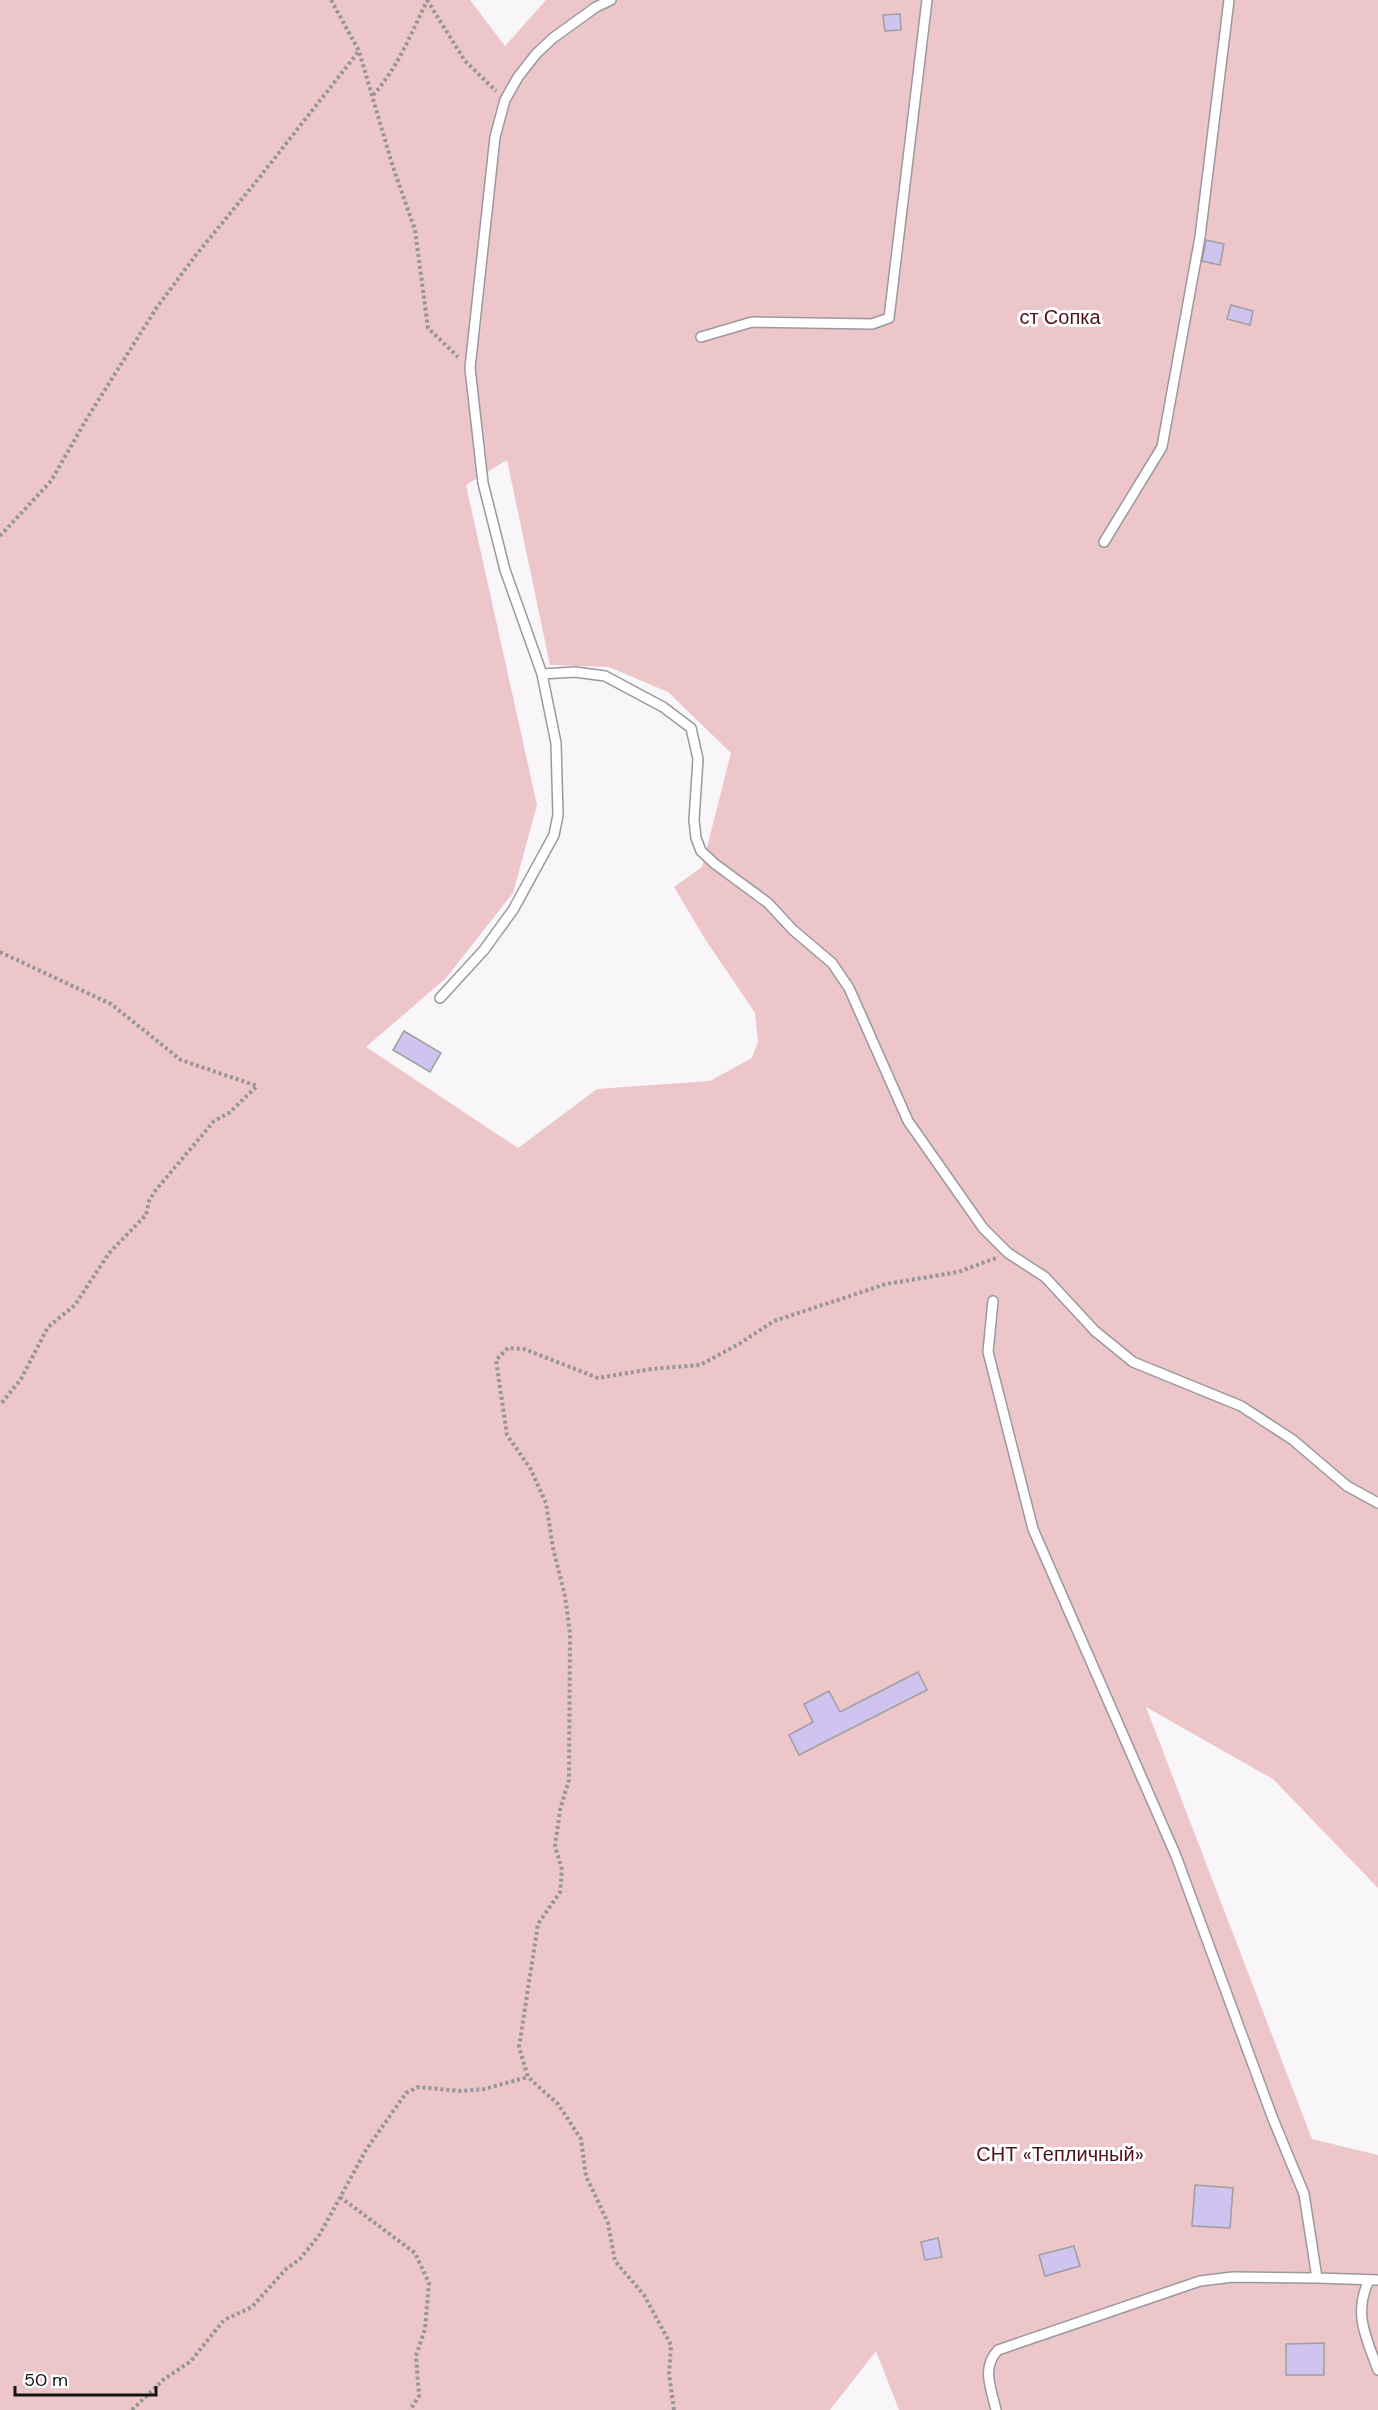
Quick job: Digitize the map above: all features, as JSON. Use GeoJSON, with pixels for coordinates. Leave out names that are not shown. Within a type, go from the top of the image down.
{"type":"FeatureCollection","features":[{"type":"Feature","properties":{"kind":"lane"},"geometry":{"type":"LineString","coordinates":[[440,998],[484,950],[513,910],[554,835],[558,816],[556,743],[542,674],[505,570],[483,483],[470,368],[495,137],[505,99],[518,76],[536,54],[553,38],[596,7],[611,0]]}},
{"type":"Feature","properties":{"kind":"lane"},"geometry":{"type":"LineString","coordinates":[[701,337],[752,322],[872,324],[889,318],[927,0]]}},
{"type":"Feature","properties":{"kind":"lane"},"geometry":{"type":"LineString","coordinates":[[1104,542],[1162,447],[1203,215],[1228,0]]}},
{"type":"Feature","properties":{"kind":"lane"},"geometry":{"type":"LineString","coordinates":[[542,674],[574,672],[605,676],[663,707],[691,728],[698,759],[694,820],[696,838],[701,851],[768,903],[793,930],[832,963],[849,988],[908,1121],[983,1228],[1008,1253],[1045,1277],[1095,1331],[1133,1362],[1241,1406],[1293,1440],[1347,1486],[1378,1503]]}},
{"type":"Feature","properties":{"kind":"lane"},"geometry":{"type":"LineString","coordinates":[[993,1300],[988,1352],[1033,1529],[1176,1856],[1273,2119],[1304,2194],[1317,2278]]}},
{"type":"Feature","properties":{"kind":"lane"},"geometry":{"type":"LineString","coordinates":[[996,2410],[987,2372],[990,2359],[998,2350],[1200,2281],[1233,2277],[1336,2277],[1374,2280]]}},
{"type":"Feature","properties":{"kind":"lane"},"geometry":{"type":"LineString","coordinates":[[1374,2280],[1362,2296],[1363,2329],[1378,2370]]}},
{"type":"Feature","properties":{"kind":"path"},"geometry":{"type":"LineString","coordinates":[[331,0],[359,51],[392,164],[415,230],[428,328],[470,368]]}},
{"type":"Feature","properties":{"kind":"path"},"geometry":{"type":"LineString","coordinates":[[372,95],[386,81],[427,0]]}},
{"type":"Feature","properties":{"kind":"path"},"geometry":{"type":"LineString","coordinates":[[427,0],[465,61],[505,99]]}},
{"type":"Feature","properties":{"kind":"path"},"geometry":{"type":"LineString","coordinates":[[0,536],[51,481],[86,420],[157,307],[359,51]]}},
{"type":"Feature","properties":{"kind":"path"},"geometry":{"type":"LineString","coordinates":[[0,952],[111,1004],[181,1060],[257,1086],[229,1113],[214,1121],[155,1191],[146,1215],[109,1253],[81,1298],[48,1327],[21,1379],[0,1405]]}},
{"type":"Feature","properties":{"kind":"path"},"geometry":{"type":"LineString","coordinates":[[674,2410],[669,2374],[671,2345],[644,2295],[615,2261],[608,2223],[586,2176],[581,2139],[558,2104],[528,2077],[519,2047],[538,1924],[560,1892],[562,1870],[555,1846],[560,1810],[568,1780],[570,1633],[565,1596],[553,1548],[546,1503],[530,1468],[507,1435],[496,1360],[508,1348],[524,1349],[598,1377],[700,1365],[774,1321],[886,1284],[958,1272],[1008,1253]]}},
{"type":"Feature","properties":{"kind":"path"},"geometry":{"type":"LineString","coordinates":[[132,2410],[163,2380],[191,2361],[224,2320],[252,2307],[286,2269],[300,2259],[320,2234],[366,2150],[406,2093],[418,2087],[460,2091],[484,2089],[528,2077]]}},
{"type":"Feature","properties":{"kind":"path"},"geometry":{"type":"LineString","coordinates":[[340,2197],[415,2253],[429,2283],[425,2329],[416,2356],[419,2396],[410,2410]]}},
{"type":"Feature","properties":{"kind":"green space"},"geometry":{"type":"Polygon","coordinates":[[[0,0],[470,0],[505,46],[546,0],[1378,0],[1378,1888],[1273,1779],[1146,1707],[1312,2139],[1378,2155],[1378,2410],[899,2410],[876,2351],[830,2410],[0,2410],[0,0]],[[507,460],[466,485],[537,805],[513,893],[446,978],[366,1047],[518,1148],[597,1089],[710,1081],[752,1058],[758,1042],[755,1013],[705,939],[674,887],[702,867],[731,753],[668,692],[609,667],[550,665],[507,460]]]}},
{"type":"Feature","properties":{"kind":"building"},"geometry":{"type":"Polygon","coordinates":[[[900,14],[901,30],[885,31],[883,15],[900,14]]]}},
{"type":"Feature","properties":{"kind":"building"},"geometry":{"type":"Polygon","coordinates":[[[1206,240],[1224,244],[1220,265],[1202,261],[1206,240]]]}},
{"type":"Feature","properties":{"kind":"building"},"geometry":{"type":"Polygon","coordinates":[[[1231,305],[1253,311],[1250,325],[1227,319],[1231,305]]]}},
{"type":"Feature","properties":{"kind":"building"},"geometry":{"type":"Polygon","coordinates":[[[404,1031],[441,1053],[430,1072],[393,1050],[404,1031]]]}},
{"type":"Feature","properties":{"kind":"building"},"geometry":{"type":"Polygon","coordinates":[[[918,1672],[927,1690],[799,1755],[789,1735],[813,1722],[804,1704],[829,1691],[840,1712],[918,1672]]]}},
{"type":"Feature","properties":{"kind":"building"},"geometry":{"type":"Polygon","coordinates":[[[1195,2185],[1233,2188],[1230,2228],[1192,2226],[1195,2185]]]}},
{"type":"Feature","properties":{"kind":"building"},"geometry":{"type":"Polygon","coordinates":[[[938,2238],[942,2257],[925,2260],[921,2242],[938,2238]]]}},
{"type":"Feature","properties":{"kind":"building"},"geometry":{"type":"Polygon","coordinates":[[[1074,2246],[1080,2266],[1045,2276],[1039,2255],[1074,2246]]]}},
{"type":"Feature","properties":{"kind":"building"},"geometry":{"type":"Polygon","coordinates":[[[1324,2343],[1324,2375],[1286,2375],[1286,2344],[1324,2343]]]}},
{"type":"Feature","properties":{"kind":"park label","name":"ст Сопка"},"geometry":{"type":"Point","coordinates":[1060,317]}},
{"type":"Feature","properties":{"kind":"park label","name":"СНТ «Тепличный»"},"geometry":{"type":"Point","coordinates":[1060,2154]}}]}
